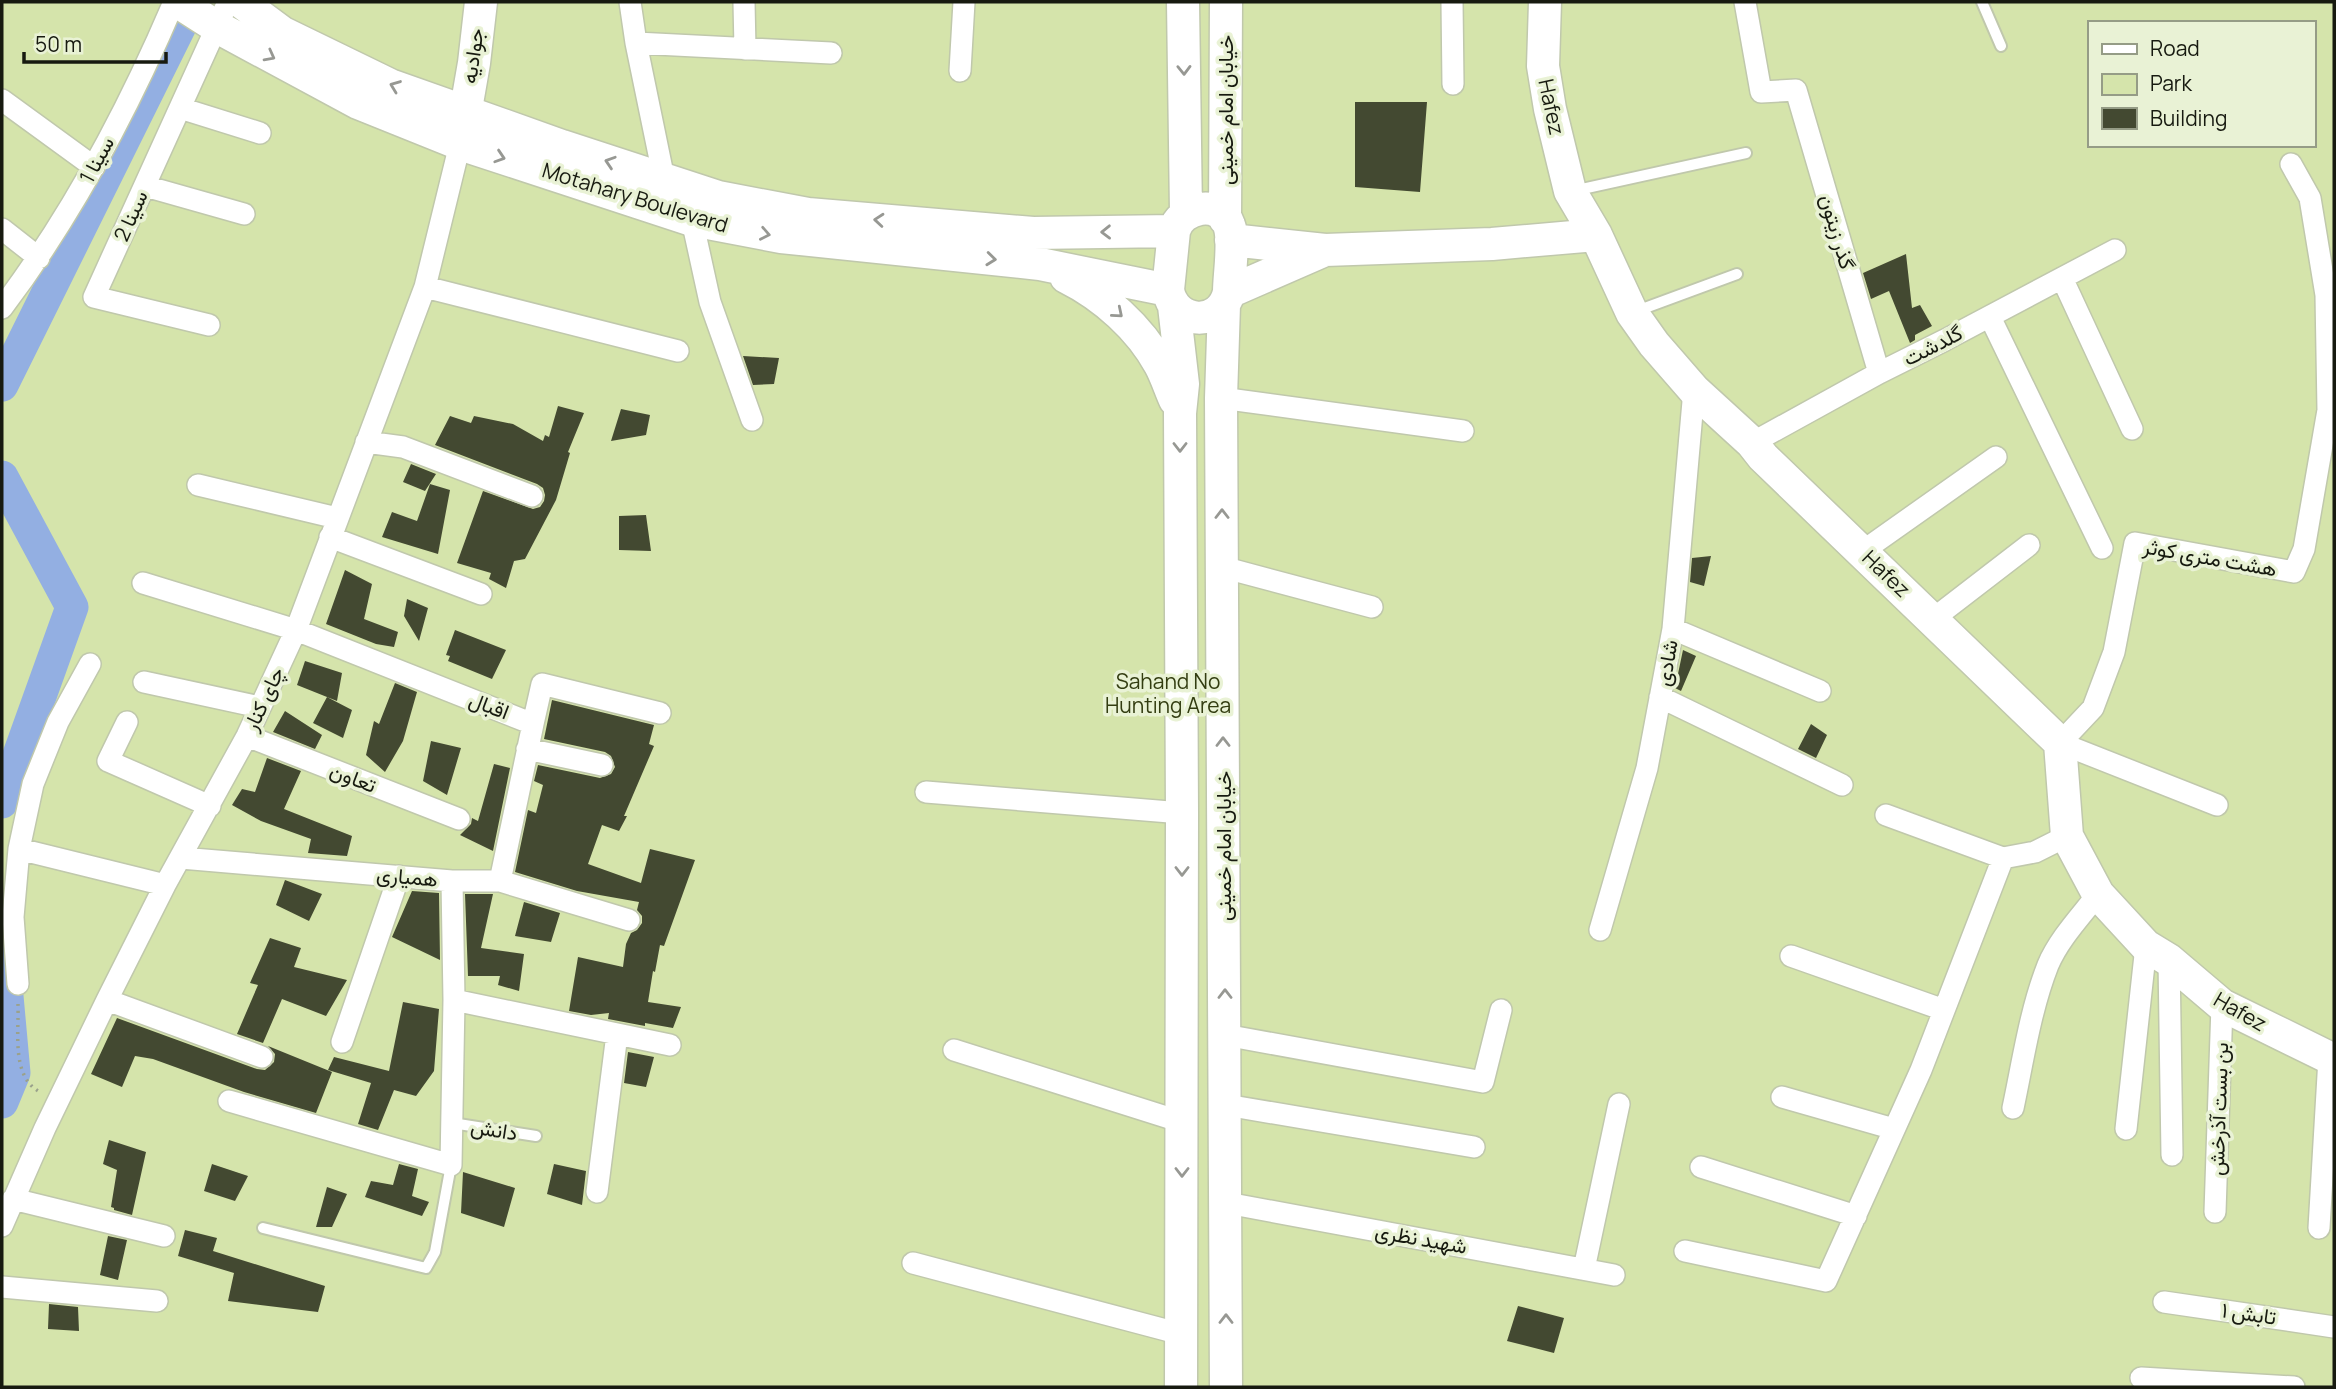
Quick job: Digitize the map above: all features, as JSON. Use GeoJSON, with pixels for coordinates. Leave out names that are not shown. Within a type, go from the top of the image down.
{"type":"FeatureCollection","features":[{"type":"Feature","properties":{"kind":"main road","name":"Motahary Boulevard"},"geometry":{"type":"LineString","coordinates":[[177,2],[218,17],[358,103],[460,144],[692,220],[781,237],[1040,264],[1171,298],[1190,318],[1209,317],[1227,299]]}},
{"type":"Feature","properties":{"kind":"main road","name":"Motahary Boulevard"},"geometry":{"type":"LineString","coordinates":[[241,2],[283,33],[378,80],[718,197],[808,214],[1033,233],[1180,222],[1197,209],[1207,209],[1217,212],[1228,229],[1325,250]]}},
{"type":"Feature","properties":{"kind":"main road","name":"جوادیه"},"geometry":{"type":"LineString","coordinates":[[460,144],[474,64],[481,2]]}},
{"type":"Feature","properties":{"kind":"main road","name":"خیابان امام خمینی"},"geometry":{"type":"LineString","coordinates":[[1181,1387],[1182,384],[1171,298],[1180,222],[1183,2]]}},
{"type":"Feature","properties":{"kind":"main road","name":"خیابان امام خمینی"},"geometry":{"type":"LineString","coordinates":[[1226,2],[1228,229],[1221,398],[1226,1387]]}},
{"type":"Feature","properties":{"kind":"main road","name":"Hafez"},"geometry":{"type":"LineString","coordinates":[[1545,2],[1542,66],[1570,191],[1596,235],[1632,313],[1654,344],[1693,390],[1752,443],[1763,457],[2060,743],[2067,836],[2098,894],[2158,953],[2222,1005],[2332,1059]]}},
{"type":"Feature","properties":{"kind":"main road"},"geometry":{"type":"LineString","coordinates":[[1227,299],[1325,250],[1492,244],[1596,235]]}},
{"type":"Feature","properties":{"kind":"main road"},"geometry":{"type":"LineString","coordinates":[[1040,264],[1088,288],[1128,321],[1160,364],[1180,413]]}},
{"type":"Feature","properties":{"kind":"street","name":"سینا 1"},"geometry":{"type":"LineString","coordinates":[[2,308],[39,258],[94,167],[177,2]]}},
{"type":"Feature","properties":{"kind":"street"},"geometry":{"type":"LineString","coordinates":[[630,2],[664,179]]}},
{"type":"Feature","properties":{"kind":"street"},"geometry":{"type":"LineString","coordinates":[[744,2],[745,48]]}},
{"type":"Feature","properties":{"kind":"street"},"geometry":{"type":"LineString","coordinates":[[960,71],[964,2]]}},
{"type":"Feature","properties":{"kind":"street"},"geometry":{"type":"LineString","coordinates":[[1452,2],[1453,85]]}},
{"type":"Feature","properties":{"kind":"street","name":"گذر زیتون"},"geometry":{"type":"LineString","coordinates":[[1745,2],[1761,92],[1796,90],[1879,373]]}},
{"type":"Feature","properties":{"kind":"street","name":"سینا 2"},"geometry":{"type":"LineString","coordinates":[[209,326],[94,298],[218,17]]}},
{"type":"Feature","properties":{"kind":"street"},"geometry":{"type":"LineString","coordinates":[[636,43],[831,53]]}},
{"type":"Feature","properties":{"kind":"street"},"geometry":{"type":"LineString","coordinates":[[2,100],[94,167]]}},
{"type":"Feature","properties":{"kind":"street"},"geometry":{"type":"LineString","coordinates":[[180,108],[260,133]]}},
{"type":"Feature","properties":{"kind":"street","name":"چای کنار"},"geometry":{"type":"LineString","coordinates":[[2,1226],[107,1000],[165,886],[247,736],[296,630],[425,287],[460,144]]}},
{"type":"Feature","properties":{"kind":"street","name":"هشت متری کوثر"},"geometry":{"type":"LineString","coordinates":[[2060,743],[2093,708],[2114,652],[2135,543],[2294,572],[2304,549],[2328,410],[2326,295],[2310,198],[2291,164]]}},
{"type":"Feature","properties":{"kind":"street"},"geometry":{"type":"LineString","coordinates":[[145,186],[244,214]]}},
{"type":"Feature","properties":{"kind":"street"},"geometry":{"type":"LineString","coordinates":[[692,220],[710,302],[752,420]]}},
{"type":"Feature","properties":{"kind":"street"},"geometry":{"type":"LineString","coordinates":[[2,229],[39,258]]}},
{"type":"Feature","properties":{"kind":"street","name":"گلدشت"},"geometry":{"type":"LineString","coordinates":[[1752,443],[1879,373],[2115,250]]}},
{"type":"Feature","properties":{"kind":"street"},"geometry":{"type":"LineString","coordinates":[[2062,278],[2132,429]]}},
{"type":"Feature","properties":{"kind":"street"},"geometry":{"type":"LineString","coordinates":[[425,287],[678,351]]}},
{"type":"Feature","properties":{"kind":"street"},"geometry":{"type":"LineString","coordinates":[[1990,317],[2102,548]]}},
{"type":"Feature","properties":{"kind":"street","name":"شادی"},"geometry":{"type":"LineString","coordinates":[[1600,930],[1647,768],[1673,629],[1693,390]]}},
{"type":"Feature","properties":{"kind":"street"},"geometry":{"type":"LineString","coordinates":[[1221,398],[1463,431]]}},
{"type":"Feature","properties":{"kind":"street"},"geometry":{"type":"LineString","coordinates":[[366,442],[403,447],[532,496]]}},
{"type":"Feature","properties":{"kind":"street"},"geometry":{"type":"LineString","coordinates":[[1863,551],[1996,457]]}},
{"type":"Feature","properties":{"kind":"street"},"geometry":{"type":"LineString","coordinates":[[198,485],[334,528],[481,594]]}},
{"type":"Feature","properties":{"kind":"street"},"geometry":{"type":"LineString","coordinates":[[1933,619],[2029,545]]}},
{"type":"Feature","properties":{"kind":"street"},"geometry":{"type":"LineString","coordinates":[[1222,567],[1372,607]]}},
{"type":"Feature","properties":{"kind":"street","name":"اقبال"},"geometry":{"type":"LineString","coordinates":[[143,583],[296,630],[533,724],[500,881]]}},
{"type":"Feature","properties":{"kind":"street"},"geometry":{"type":"LineString","coordinates":[[1673,629],[1820,691]]}},
{"type":"Feature","properties":{"kind":"street"},"geometry":{"type":"LineString","coordinates":[[18,984],[13,917],[19,849],[38,772],[58,722],[90,664]]}},
{"type":"Feature","properties":{"kind":"street"},"geometry":{"type":"LineString","coordinates":[[145,682],[260,707]]}},
{"type":"Feature","properties":{"kind":"street"},"geometry":{"type":"LineString","coordinates":[[533,724],[542,684],[660,713]]}},
{"type":"Feature","properties":{"kind":"street"},"geometry":{"type":"LineString","coordinates":[[1660,697],[1842,785]]}},
{"type":"Feature","properties":{"kind":"street"},"geometry":{"type":"LineString","coordinates":[[127,722],[108,761],[210,806]]}},
{"type":"Feature","properties":{"kind":"street","name":"تعاون"},"geometry":{"type":"LineString","coordinates":[[247,736],[459,819]]}},
{"type":"Feature","properties":{"kind":"street"},"geometry":{"type":"LineString","coordinates":[[2060,743],[2217,805]]}},
{"type":"Feature","properties":{"kind":"street"},"geometry":{"type":"LineString","coordinates":[[527,749],[602,765]]}},
{"type":"Feature","properties":{"kind":"street"},"geometry":{"type":"LineString","coordinates":[[926,792],[1182,813]]}},
{"type":"Feature","properties":{"kind":"street"},"geometry":{"type":"LineString","coordinates":[[1886,815],[2003,858],[2035,852],[2067,836]]}},
{"type":"Feature","properties":{"kind":"street"},"geometry":{"type":"LineString","coordinates":[[19,849],[165,886]]}},
{"type":"Feature","properties":{"kind":"street","name":"همیاری"},"geometry":{"type":"LineString","coordinates":[[181,858],[452,881],[500,881],[629,920]]}},
{"type":"Feature","properties":{"kind":"street"},"geometry":{"type":"LineString","coordinates":[[1685,1251],[1826,1281],[1944,1010],[2003,858]]}},
{"type":"Feature","properties":{"kind":"street"},"geometry":{"type":"LineString","coordinates":[[342,1042],[399,876]]}},
{"type":"Feature","properties":{"kind":"street"},"geometry":{"type":"LineString","coordinates":[[229,1101],[451,1165],[454,999],[452,881]]}},
{"type":"Feature","properties":{"kind":"street"},"geometry":{"type":"LineString","coordinates":[[2013,1108],[2031,1023],[2049,963],[2071,928],[2098,894]]}},
{"type":"Feature","properties":{"kind":"street"},"geometry":{"type":"LineString","coordinates":[[2126,1129],[2158,953]]}},
{"type":"Feature","properties":{"kind":"street"},"geometry":{"type":"LineString","coordinates":[[2158,953],[2172,1155]]}},
{"type":"Feature","properties":{"kind":"street"},"geometry":{"type":"LineString","coordinates":[[1791,956],[1944,1010]]}},
{"type":"Feature","properties":{"kind":"street"},"geometry":{"type":"LineString","coordinates":[[454,999],[670,1045]]}},
{"type":"Feature","properties":{"kind":"street"},"geometry":{"type":"LineString","coordinates":[[107,1000],[262,1056]]}},
{"type":"Feature","properties":{"kind":"street","name":"بن بست آذرخش"},"geometry":{"type":"LineString","coordinates":[[2215,1212],[2222,1005]]}},
{"type":"Feature","properties":{"kind":"street"},"geometry":{"type":"LineString","coordinates":[[1225,1035],[1483,1082],[1500,1010]]}},
{"type":"Feature","properties":{"kind":"street"},"geometry":{"type":"LineString","coordinates":[[597,1192],[617,1034]]}},
{"type":"Feature","properties":{"kind":"street"},"geometry":{"type":"LineString","coordinates":[[954,1051],[1182,1122]]}},
{"type":"Feature","properties":{"kind":"street"},"geometry":{"type":"LineString","coordinates":[[2319,1228],[2332,1059]]}},
{"type":"Feature","properties":{"kind":"street"},"geometry":{"type":"LineString","coordinates":[[1782,1097],[1894,1129]]}},
{"type":"Feature","properties":{"kind":"street"},"geometry":{"type":"LineString","coordinates":[[1584,1269],[1619,1104]]}},
{"type":"Feature","properties":{"kind":"street"},"geometry":{"type":"LineString","coordinates":[[1226,1105],[1474,1147]]}},
{"type":"Feature","properties":{"kind":"street"},"geometry":{"type":"LineString","coordinates":[[1701,1167],[1856,1216]]}},
{"type":"Feature","properties":{"kind":"street"},"geometry":{"type":"LineString","coordinates":[[13,1199],[164,1236]]}},
{"type":"Feature","properties":{"kind":"street","name":"شهید نظری"},"geometry":{"type":"LineString","coordinates":[[1227,1203],[1614,1275]]}},
{"type":"Feature","properties":{"kind":"street"},"geometry":{"type":"LineString","coordinates":[[913,1263],[1181,1334]]}},
{"type":"Feature","properties":{"kind":"street"},"geometry":{"type":"LineString","coordinates":[[2,1287],[157,1301]]}},
{"type":"Feature","properties":{"kind":"street","name":"تابش ۱"},"geometry":{"type":"LineString","coordinates":[[2164,1302],[2334,1327]]}},
{"type":"Feature","properties":{"kind":"street"},"geometry":{"type":"LineString","coordinates":[[2141,1378],[2294,1387]]}},
{"type":"Feature","properties":{"kind":"lane"},"geometry":{"type":"LineString","coordinates":[[1982,2],[2001,46]]}},
{"type":"Feature","properties":{"kind":"lane"},"geometry":{"type":"LineString","coordinates":[[1570,191],[1746,153]]}},
{"type":"Feature","properties":{"kind":"lane"},"geometry":{"type":"LineString","coordinates":[[1632,313],[1737,274]]}},
{"type":"Feature","properties":{"kind":"lane","name":"دانش"},"geometry":{"type":"LineString","coordinates":[[452,1123],[536,1136]]}},
{"type":"Feature","properties":{"kind":"lane"},"geometry":{"type":"LineString","coordinates":[[264,1228],[426,1268],[435,1252],[451,1165]]}},
{"type":"Feature","properties":{"kind":"path"},"geometry":{"type":"LineString","coordinates":[[18,984],[19,1059],[24,1078],[32,1088],[58,1101]]}},
{"type":"Feature","properties":{"kind":"green space","name":"Sahand No Hunting Area"},"geometry":{"type":"Polygon","coordinates":[[[2,2],[2334,2],[2334,1387],[2,1387],[2,2]]]}},
{"type":"Feature","properties":{"kind":"building"},"geometry":{"type":"Polygon","coordinates":[[[1355,102],[1427,102],[1420,192],[1355,187],[1355,102]]]}},
{"type":"Feature","properties":{"kind":"building"},"geometry":{"type":"Polygon","coordinates":[[[1906,254],[1912,308],[1920,305],[1932,326],[1915,335],[1915,340],[1910,343],[1889,291],[1871,299],[1863,273],[1906,254]]]}},
{"type":"Feature","properties":{"kind":"building"},"geometry":{"type":"Polygon","coordinates":[[[743,356],[779,358],[774,384],[753,385],[743,356]]]}},
{"type":"Feature","properties":{"kind":"building"},"geometry":{"type":"Polygon","coordinates":[[[558,406],[584,413],[568,452],[570,453],[556,500],[525,559],[514,561],[506,588],[489,579],[491,573],[457,563],[483,491],[533,509],[540,507],[544,501],[543,488],[435,445],[450,416],[471,423],[474,416],[513,424],[543,441],[545,435],[549,437],[558,406]]]}},
{"type":"Feature","properties":{"kind":"building"},"geometry":{"type":"Polygon","coordinates":[[[621,409],[650,415],[646,435],[611,441],[621,409]]]}},
{"type":"Feature","properties":{"kind":"building"},"geometry":{"type":"Polygon","coordinates":[[[411,464],[436,474],[425,491],[403,482],[411,464]]]}},
{"type":"Feature","properties":{"kind":"building"},"geometry":{"type":"Polygon","coordinates":[[[430,484],[450,490],[438,554],[382,537],[392,512],[417,521],[430,484]]]}},
{"type":"Feature","properties":{"kind":"building"},"geometry":{"type":"Polygon","coordinates":[[[646,515],[651,551],[619,550],[619,516],[646,515]]]}},
{"type":"Feature","properties":{"kind":"building"},"geometry":{"type":"Polygon","coordinates":[[[1711,556],[1704,586],[1690,582],[1692,558],[1711,556]]]}},
{"type":"Feature","properties":{"kind":"building"},"geometry":{"type":"Polygon","coordinates":[[[345,570],[372,584],[364,619],[398,632],[394,647],[376,644],[326,624],[345,570]]]}},
{"type":"Feature","properties":{"kind":"building"},"geometry":{"type":"Polygon","coordinates":[[[407,599],[428,608],[419,641],[404,616],[407,599]]]}},
{"type":"Feature","properties":{"kind":"building"},"geometry":{"type":"Polygon","coordinates":[[[455,630],[506,650],[492,679],[448,661],[450,656],[446,655],[455,630]]]}},
{"type":"Feature","properties":{"kind":"building"},"geometry":{"type":"Polygon","coordinates":[[[1683,650],[1696,656],[1681,691],[1675,688],[1683,650]]]}},
{"type":"Feature","properties":{"kind":"building"},"geometry":{"type":"Polygon","coordinates":[[[305,661],[342,673],[337,701],[297,685],[305,661]]]}},
{"type":"Feature","properties":{"kind":"building"},"geometry":{"type":"Polygon","coordinates":[[[395,683],[417,692],[403,741],[385,772],[366,755],[374,721],[379,724],[395,683]]]}},
{"type":"Feature","properties":{"kind":"building"},"geometry":{"type":"Polygon","coordinates":[[[327,697],[352,710],[343,738],[313,723],[327,697]]]}},
{"type":"Feature","properties":{"kind":"building"},"geometry":{"type":"Polygon","coordinates":[[[552,700],[654,725],[649,744],[654,746],[624,816],[627,816],[619,831],[602,825],[588,864],[641,883],[650,849],[695,860],[664,946],[660,945],[648,1002],[681,1007],[673,1028],[608,1019],[609,1013],[591,1015],[569,1011],[578,957],[623,967],[626,944],[631,933],[642,923],[642,916],[637,910],[639,902],[577,891],[515,872],[528,810],[536,813],[543,785],[534,781],[538,765],[600,778],[611,774],[615,767],[611,756],[605,752],[544,739],[552,700]]]}},
{"type":"Feature","properties":{"kind":"building"},"geometry":{"type":"Polygon","coordinates":[[[285,711],[322,735],[315,749],[273,732],[285,711]]]}},
{"type":"Feature","properties":{"kind":"building"},"geometry":{"type":"Polygon","coordinates":[[[1811,724],[1827,735],[1816,758],[1798,749],[1811,724]]]}},
{"type":"Feature","properties":{"kind":"building"},"geometry":{"type":"Polygon","coordinates":[[[431,741],[461,748],[447,795],[423,781],[431,741]]]}},
{"type":"Feature","properties":{"kind":"building"},"geometry":{"type":"Polygon","coordinates":[[[267,758],[301,771],[284,809],[352,836],[347,856],[308,853],[311,839],[261,821],[232,805],[242,789],[255,792],[267,758]]]}},
{"type":"Feature","properties":{"kind":"building"},"geometry":{"type":"Polygon","coordinates":[[[494,764],[510,768],[493,851],[460,835],[471,824],[472,818],[478,821],[494,764]]]}},
{"type":"Feature","properties":{"kind":"building"},"geometry":{"type":"Polygon","coordinates":[[[285,880],[322,894],[309,921],[276,905],[285,880]]]}},
{"type":"Feature","properties":{"kind":"building"},"geometry":{"type":"Polygon","coordinates":[[[412,891],[439,893],[440,960],[392,937],[412,891]]]}},
{"type":"Feature","properties":{"kind":"building"},"geometry":{"type":"Polygon","coordinates":[[[465,894],[493,894],[481,948],[524,954],[519,991],[498,985],[500,976],[468,976],[465,894]]]}},
{"type":"Feature","properties":{"kind":"building"},"geometry":{"type":"Polygon","coordinates":[[[524,902],[560,913],[551,942],[515,936],[524,902]]]}},
{"type":"Feature","properties":{"kind":"building"},"geometry":{"type":"Polygon","coordinates":[[[270,938],[301,948],[294,967],[347,980],[326,1016],[282,999],[263,1043],[237,1034],[258,985],[250,983],[270,938]]]}},
{"type":"Feature","properties":{"kind":"building"},"geometry":{"type":"Polygon","coordinates":[[[403,1002],[439,1009],[434,1071],[416,1096],[394,1090],[378,1130],[358,1124],[371,1083],[328,1070],[334,1057],[389,1071],[403,1002]]]}},
{"type":"Feature","properties":{"kind":"building"},"geometry":{"type":"Polygon","coordinates":[[[117,1018],[257,1069],[265,1070],[274,1062],[275,1054],[268,1046],[332,1072],[316,1113],[244,1092],[153,1059],[135,1056],[122,1087],[91,1074],[117,1018]]]}},
{"type":"Feature","properties":{"kind":"building"},"geometry":{"type":"Polygon","coordinates":[[[628,1052],[654,1057],[646,1087],[624,1083],[628,1052]]]}},
{"type":"Feature","properties":{"kind":"building"},"geometry":{"type":"Polygon","coordinates":[[[109,1140],[146,1152],[132,1215],[111,1207],[117,1170],[103,1164],[109,1140]]]}},
{"type":"Feature","properties":{"kind":"building"},"geometry":{"type":"Polygon","coordinates":[[[212,1164],[248,1176],[235,1201],[204,1191],[212,1164]]]}},
{"type":"Feature","properties":{"kind":"building"},"geometry":{"type":"Polygon","coordinates":[[[399,1164],[418,1169],[412,1196],[429,1202],[422,1216],[365,1197],[371,1181],[393,1185],[399,1164]]]}},
{"type":"Feature","properties":{"kind":"building"},"geometry":{"type":"Polygon","coordinates":[[[554,1164],[586,1171],[582,1205],[547,1194],[554,1164]]]}},
{"type":"Feature","properties":{"kind":"building"},"geometry":{"type":"Polygon","coordinates":[[[463,1172],[515,1188],[504,1227],[461,1213],[463,1172]]]}},
{"type":"Feature","properties":{"kind":"building"},"geometry":{"type":"Polygon","coordinates":[[[327,1187],[347,1194],[332,1227],[316,1227],[327,1187]]]}},
{"type":"Feature","properties":{"kind":"building"},"geometry":{"type":"Polygon","coordinates":[[[185,1230],[217,1238],[213,1251],[325,1286],[318,1312],[228,1301],[234,1273],[178,1256],[185,1230]]]}},
{"type":"Feature","properties":{"kind":"building"},"geometry":{"type":"Polygon","coordinates":[[[108,1236],[127,1240],[118,1280],[100,1275],[108,1236]]]}},
{"type":"Feature","properties":{"kind":"building"},"geometry":{"type":"Polygon","coordinates":[[[49,1304],[78,1307],[79,1331],[48,1329],[49,1304]]]}},
{"type":"Feature","properties":{"kind":"building"},"geometry":{"type":"Polygon","coordinates":[[[1518,1306],[1564,1318],[1554,1353],[1507,1341],[1518,1306]]]}},
{"type":"Feature","properties":{"kind":"waterway"},"geometry":{"type":"LineString","coordinates":[[2,385],[192,2]]}},
{"type":"Feature","properties":{"kind":"waterway"},"geometry":{"type":"LineString","coordinates":[[2,477],[72,607],[2,802]]}},
{"type":"Feature","properties":{"kind":"waterway"},"geometry":{"type":"LineString","coordinates":[[2,941],[14,1073],[2,1102]]}}]}
